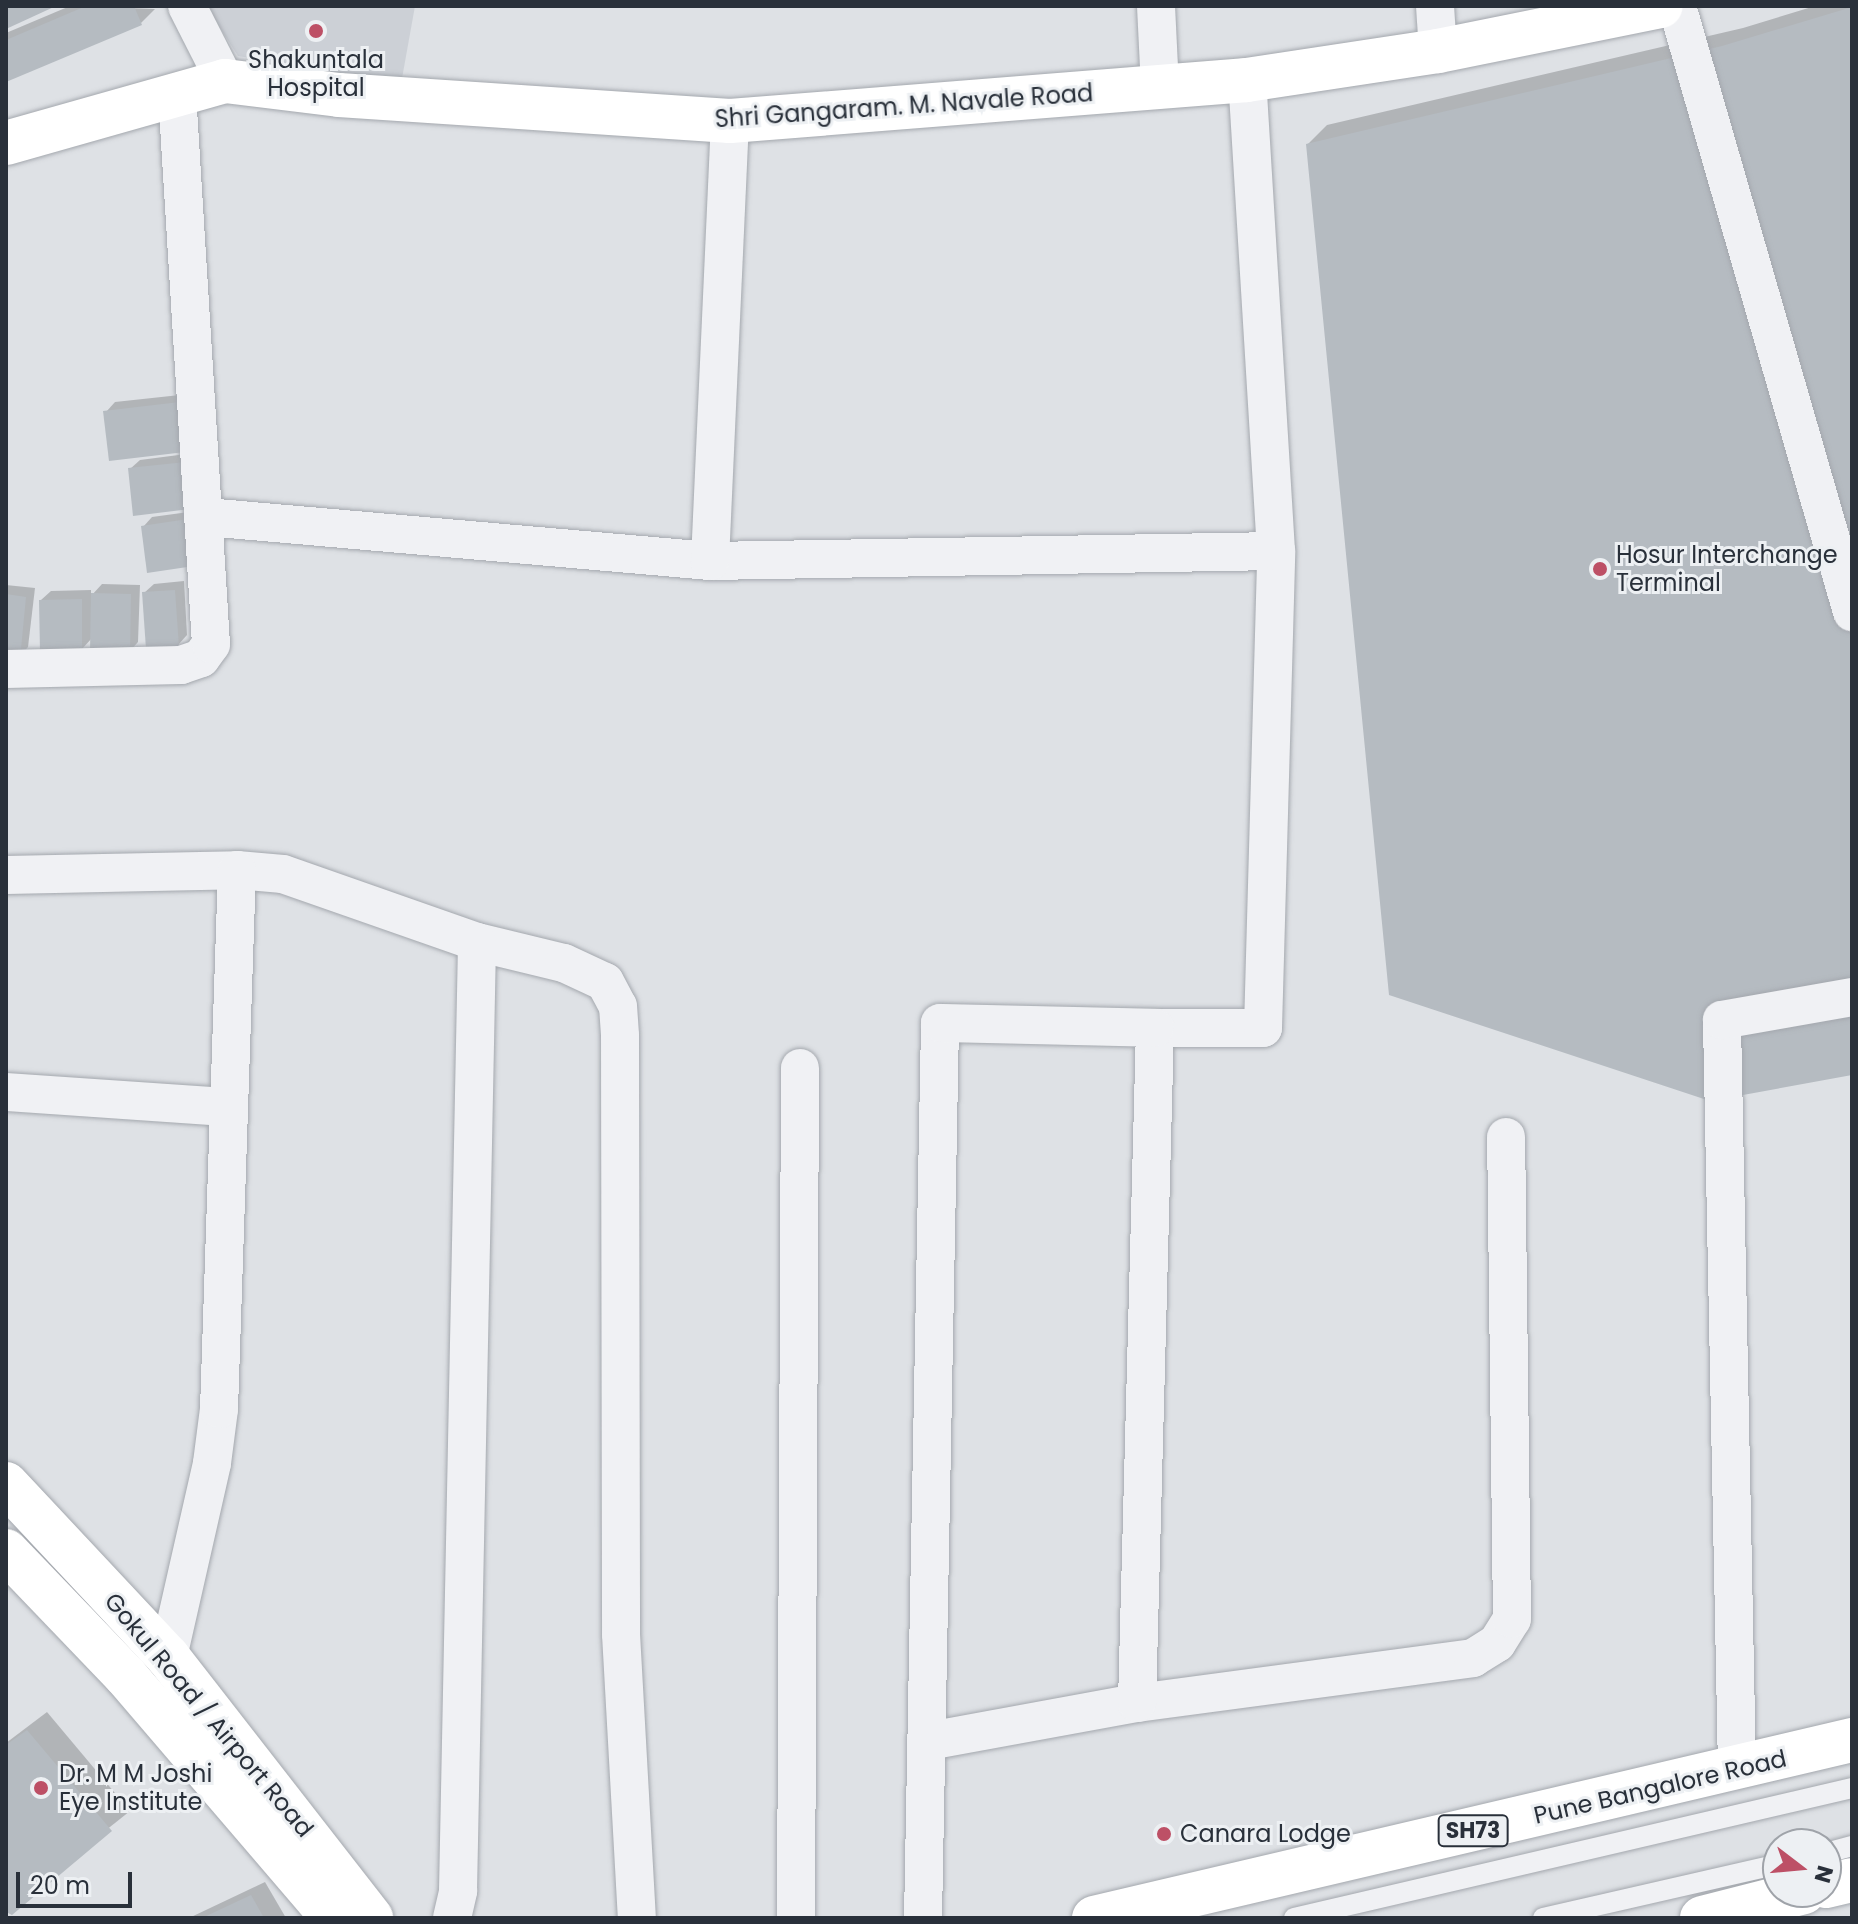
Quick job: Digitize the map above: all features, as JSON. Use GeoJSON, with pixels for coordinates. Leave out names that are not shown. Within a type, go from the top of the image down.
{"type":"FeatureCollection","features":[{"type":"Feature","properties":{"kind":"main road","name":"Shri Gangaram. M. Navale Road"},"geometry":{"type":"LineString","coordinates":[[6,143],[225,81],[339,95],[730,121],[1247,80],[1438,51],[1661,6]]}},
{"type":"Feature","properties":{"kind":"main road","name":"Gokul Road / Airport Road"},"geometry":{"type":"LineString","coordinates":[[6,1484],[168,1657],[371,1918]]}},
{"type":"Feature","properties":{"kind":"main road","name":"Gokul Road / Airport Road"},"geometry":{"type":"LineString","coordinates":[[6,1551],[125,1675],[333,1918]]}},
{"type":"Feature","properties":{"kind":"main road","name":"Pune Bangalore Road"},"geometry":{"type":"LineString","coordinates":[[1094,1918],[1852,1740]]}},
{"type":"Feature","properties":{"kind":"main road"},"geometry":{"type":"LineString","coordinates":[[1702,1918],[1750,1912]]}},
{"type":"Feature","properties":{"kind":"street"},"geometry":{"type":"LineString","coordinates":[[187,6],[225,81]]}},
{"type":"Feature","properties":{"kind":"street"},"geometry":{"type":"LineString","coordinates":[[1156,6],[1160,88]]}},
{"type":"Feature","properties":{"kind":"street"},"geometry":{"type":"LineString","coordinates":[[1435,6],[1438,51]]}},
{"type":"Feature","properties":{"kind":"street"},"geometry":{"type":"LineString","coordinates":[[1677,6],[1852,612]]}},
{"type":"Feature","properties":{"kind":"street"},"geometry":{"type":"LineString","coordinates":[[923,1918],[929,1741],[940,1023],[1263,1028],[1276,551],[1247,80]]}},
{"type":"Feature","properties":{"kind":"street"},"geometry":{"type":"LineString","coordinates":[[6,669],[181,665],[201,658],[211,644],[213,620],[177,93]]}},
{"type":"Feature","properties":{"kind":"street"},"geometry":{"type":"LineString","coordinates":[[710,561],[730,121]]}},
{"type":"Feature","properties":{"kind":"street"},"geometry":{"type":"LineString","coordinates":[[206,517],[710,561],[1276,551]]}},
{"type":"Feature","properties":{"kind":"street"},"geometry":{"type":"LineString","coordinates":[[168,1657],[212,1463],[219,1409],[237,870]]}},
{"type":"Feature","properties":{"kind":"street"},"geometry":{"type":"LineString","coordinates":[[6,875],[237,870],[322,884],[477,942],[585,971],[605,982],[618,1006],[621,1634],[637,1918]]}},
{"type":"Feature","properties":{"kind":"street"},"geometry":{"type":"LineString","coordinates":[[452,1918],[458,1891],[477,942]]}},
{"type":"Feature","properties":{"kind":"street"},"geometry":{"type":"LineString","coordinates":[[1737,1769],[1722,1020],[1852,997]]}},
{"type":"Feature","properties":{"kind":"street"},"geometry":{"type":"LineString","coordinates":[[1137,1703],[1155,1028]]}},
{"type":"Feature","properties":{"kind":"street"},"geometry":{"type":"LineString","coordinates":[[796,1918],[800,1068]]}},
{"type":"Feature","properties":{"kind":"street"},"geometry":{"type":"LineString","coordinates":[[6,1092],[228,1107]]}},
{"type":"Feature","properties":{"kind":"street"},"geometry":{"type":"LineString","coordinates":[[929,1741],[1137,1703],[1473,1658],[1497,1643],[1512,1619],[1506,1137]]}},
{"type":"Feature","properties":{"kind":"lane"},"geometry":{"type":"LineString","coordinates":[[1294,1918],[1852,1788]]}},
{"type":"Feature","properties":{"kind":"lane"},"geometry":{"type":"LineString","coordinates":[[1543,1918],[1762,1868]]}},
{"type":"Feature","properties":{"kind":"shaded area","name":"Shakuntala Hospital"},"geometry":{"type":"Polygon","coordinates":[[[206,6],[415,6],[401,84],[238,56],[206,6]]]}},
{"type":"Feature","properties":{"kind":"building"},"geometry":{"type":"Polygon","coordinates":[[[6,6],[56,6],[6,29],[6,6]]]}},
{"type":"Feature","properties":{"kind":"building"},"geometry":{"type":"Polygon","coordinates":[[[86,6],[134,6],[142,25],[6,82],[6,40],[86,6]]]}},
{"type":"Feature","properties":{"kind":"building","name":"Hosur Interchange Terminal"},"geometry":{"type":"Polygon","coordinates":[[[1852,7],[1852,1075],[1710,1101],[1389,995],[1306,144],[1722,46],[1852,7]]]}},
{"type":"Feature","properties":{"kind":"building"},"geometry":{"type":"Polygon","coordinates":[[[180,402],[185,452],[109,461],[103,411],[180,402]]]}},
{"type":"Feature","properties":{"kind":"building"},"geometry":{"type":"Polygon","coordinates":[[[186,462],[190,509],[133,516],[128,468],[186,462]]]}},
{"type":"Feature","properties":{"kind":"building"},"geometry":{"type":"Polygon","coordinates":[[[188,519],[194,566],[147,573],[141,526],[188,519]]]}},
{"type":"Feature","properties":{"kind":"building"},"geometry":{"type":"Polygon","coordinates":[[[175,590],[179,647],[146,649],[142,592],[175,590]]]}},
{"type":"Feature","properties":{"kind":"building"},"geometry":{"type":"Polygon","coordinates":[[[91,593],[131,594],[130,654],[90,653],[91,593]]]}},
{"type":"Feature","properties":{"kind":"building"},"geometry":{"type":"Polygon","coordinates":[[[6,594],[26,597],[20,659],[6,657],[6,594]]]}},
{"type":"Feature","properties":{"kind":"building"},"geometry":{"type":"Polygon","coordinates":[[[82,599],[82,651],[40,651],[39,600],[82,599]]]}},
{"type":"Feature","properties":{"kind":"building","name":"Dr. M M Joshi Eye Institute"},"geometry":{"type":"Polygon","coordinates":[[[27,1730],[112,1831],[12,1915],[6,1912],[6,1745],[27,1730]]]}},
{"type":"Feature","properties":{"kind":"building"},"geometry":{"type":"Polygon","coordinates":[[[251,1895],[264,1918],[202,1918],[251,1895]]]}},
{"type":"Feature","properties":{"kind":"place","name":"Shakuntala Hospital"},"geometry":{"type":"Point","coordinates":[316,31]}},
{"type":"Feature","properties":{"kind":"place","name":"Hosur Interchange Terminal"},"geometry":{"type":"Point","coordinates":[1600,569]}},
{"type":"Feature","properties":{"kind":"place","name":"Dr. M M Joshi Eye Institute"},"geometry":{"type":"Point","coordinates":[41,1788]}},
{"type":"Feature","properties":{"kind":"place","name":"Canara Lodge"},"geometry":{"type":"Point","coordinates":[1164,1834]}}]}
